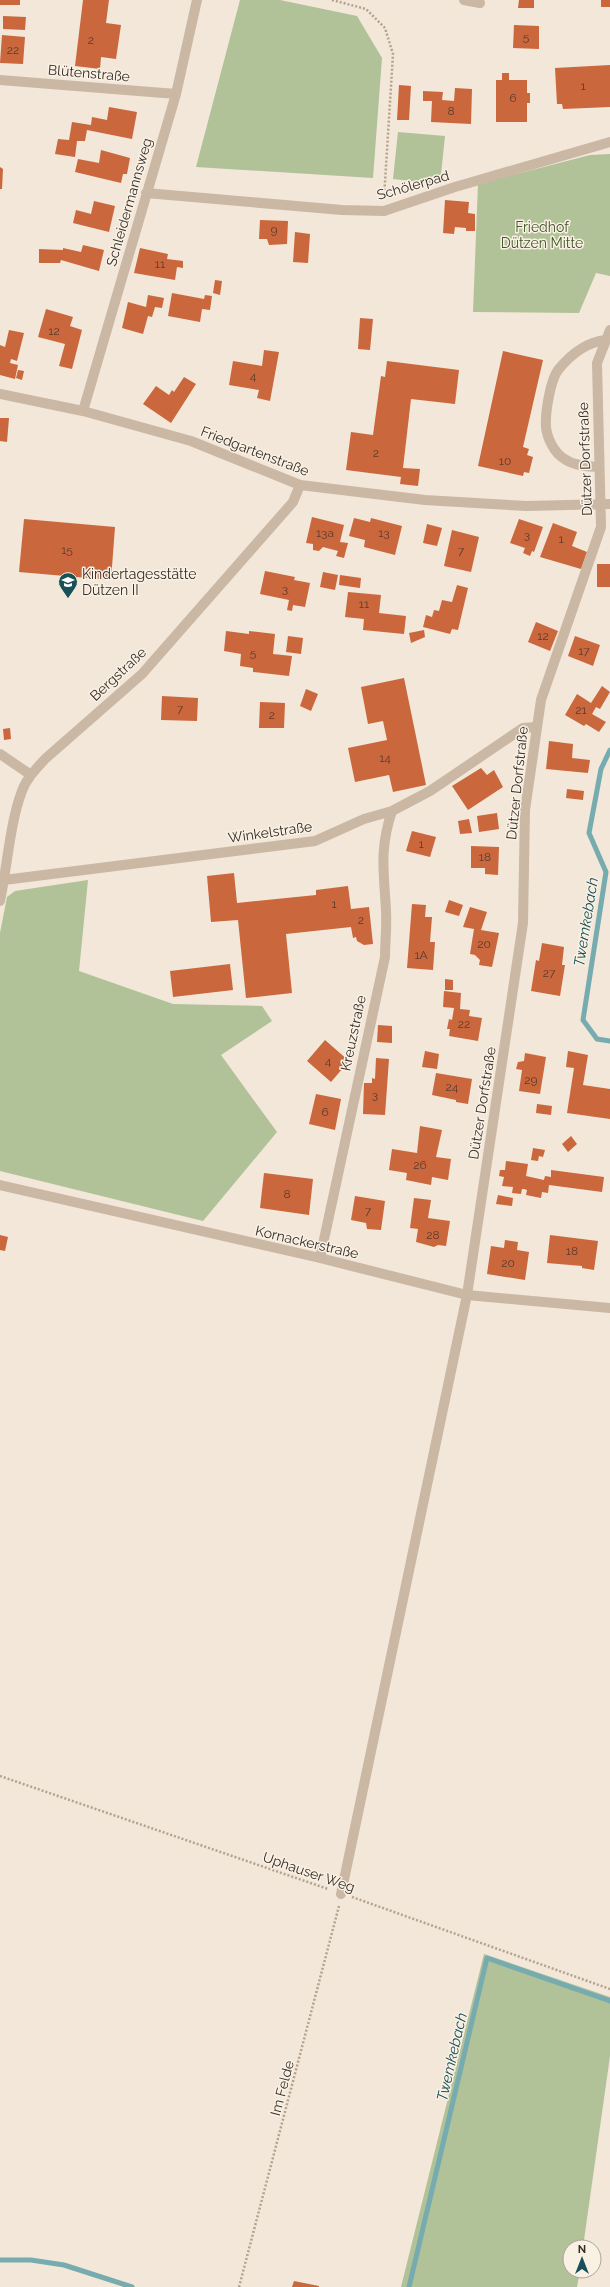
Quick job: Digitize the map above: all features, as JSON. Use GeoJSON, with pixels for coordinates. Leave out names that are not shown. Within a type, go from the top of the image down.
{"type":"FeatureCollection","features":[{"type":"Feature","properties":{"kind":"street","name":"Schleidermannsweg"},"geometry":{"type":"LineString","coordinates":[[83,411],[176,94],[197,0]]}},
{"type":"Feature","properties":{"kind":"street"},"geometry":{"type":"LineString","coordinates":[[464,0],[480,3]]}},
{"type":"Feature","properties":{"kind":"street","name":"Blütenstraße"},"geometry":{"type":"LineString","coordinates":[[0,80],[176,94]]}},
{"type":"Feature","properties":{"kind":"street","name":"Schölerpad"},"geometry":{"type":"LineString","coordinates":[[146,193],[342,210],[384,210],[455,187],[610,142]]}},
{"type":"Feature","properties":{"kind":"street","name":"Dützer Dorfstraße"},"geometry":{"type":"LineString","coordinates":[[342,1894],[467,1295],[523,923],[525,810],[541,700],[601,527],[606,504],[599,467],[597,363],[610,330]]}},
{"type":"Feature","properties":{"kind":"street"},"geometry":{"type":"LineString","coordinates":[[599,467],[576,465],[562,458],[550,443],[546,426],[551,386],[558,371],[576,352],[592,341],[606,340]]}},
{"type":"Feature","properties":{"kind":"street","name":"Friedgartenstraße"},"geometry":{"type":"LineString","coordinates":[[0,394],[83,411],[191,441],[300,485],[425,500],[526,506],[606,504]]}},
{"type":"Feature","properties":{"kind":"street","name":"Bergstraße"},"geometry":{"type":"LineString","coordinates":[[0,901],[17,810],[22,791],[31,775],[45,758],[142,674],[293,502],[300,485]]}},
{"type":"Feature","properties":{"kind":"street","name":"Winkelstraße"},"geometry":{"type":"LineString","coordinates":[[4,880],[315,841],[364,819],[392,812],[430,790],[523,728],[536,727]]}},
{"type":"Feature","properties":{"kind":"street"},"geometry":{"type":"LineString","coordinates":[[0,754],[31,775]]}},
{"type":"Feature","properties":{"kind":"street","name":"Kreuzstraße"},"geometry":{"type":"LineString","coordinates":[[320,1258],[385,957],[386,913],[382,871],[382,848],[392,812]]}},
{"type":"Feature","properties":{"kind":"street","name":"Kornackerstraße"},"geometry":{"type":"LineString","coordinates":[[0,1185],[320,1258],[467,1295],[610,1308]]}},
{"type":"Feature","properties":{"kind":"path"},"geometry":{"type":"LineString","coordinates":[[332,0],[366,9],[385,28],[393,54],[384,210]]}},
{"type":"Feature","properties":{"kind":"path","name":"Uphauser Weg"},"geometry":{"type":"LineString","coordinates":[[0,1776],[610,1988]]}},
{"type":"Feature","properties":{"kind":"path","name":"Im Felde"},"geometry":{"type":"LineString","coordinates":[[239,2287],[335,1926],[342,1894]]}},
{"type":"Feature","properties":{"kind":"green space"},"geometry":{"type":"Polygon","coordinates":[[[240,0],[280,0],[357,16],[382,58],[373,178],[196,167],[240,0]]]}},
{"type":"Feature","properties":{"kind":"green space"},"geometry":{"type":"Polygon","coordinates":[[[398,132],[445,136],[440,184],[393,179],[398,132]]]}},
{"type":"Feature","properties":{"kind":"green space","name":"Friedhof Dützen Mitte"},"geometry":{"type":"Polygon","coordinates":[[[610,154],[610,276],[596,273],[579,313],[473,312],[478,184],[590,155],[610,154]]]}},
{"type":"Feature","properties":{"kind":"green space"},"geometry":{"type":"Polygon","coordinates":[[[88,880],[79,971],[173,1004],[262,1006],[272,1021],[221,1055],[277,1132],[203,1221],[0,1171],[0,933],[7,897],[15,891],[88,880]]]}},
{"type":"Feature","properties":{"kind":"green space"},"geometry":{"type":"Polygon","coordinates":[[[484,1954],[610,1997],[610,2056],[584,2239],[562,2239],[562,2279],[578,2279],[577,2287],[401,2287],[484,1954]]]}},
{"type":"Feature","properties":{"kind":"building"},"geometry":{"type":"Polygon","coordinates":[[[0,0],[20,0],[20,5],[0,5],[0,0]]]}},
{"type":"Feature","properties":{"kind":"building"},"geometry":{"type":"Polygon","coordinates":[[[83,0],[109,0],[106,23],[121,25],[116,59],[101,57],[100,69],[75,66],[83,0]]]}},
{"type":"Feature","properties":{"kind":"building"},"geometry":{"type":"Polygon","coordinates":[[[519,0],[534,0],[534,8],[518,8],[519,0]]]}},
{"type":"Feature","properties":{"kind":"building"},"geometry":{"type":"Polygon","coordinates":[[[601,0],[610,0],[610,7],[601,7],[601,0]]]}},
{"type":"Feature","properties":{"kind":"building"},"geometry":{"type":"Polygon","coordinates":[[[3,16],[26,17],[25,30],[3,29],[3,16]]]}},
{"type":"Feature","properties":{"kind":"building"},"geometry":{"type":"Polygon","coordinates":[[[514,25],[539,26],[539,49],[513,48],[514,25]]]}},
{"type":"Feature","properties":{"kind":"building"},"geometry":{"type":"Polygon","coordinates":[[[2,35],[25,37],[23,64],[0,63],[2,35]]]}},
{"type":"Feature","properties":{"kind":"building"},"geometry":{"type":"Polygon","coordinates":[[[610,65],[610,107],[563,109],[562,104],[557,104],[555,68],[610,65]]]}},
{"type":"Feature","properties":{"kind":"building"},"geometry":{"type":"Polygon","coordinates":[[[502,73],[509,73],[509,80],[527,80],[527,93],[530,93],[530,103],[527,103],[527,122],[496,122],[496,80],[502,80],[502,73]]]}},
{"type":"Feature","properties":{"kind":"building"},"geometry":{"type":"Polygon","coordinates":[[[399,85],[411,86],[409,120],[397,120],[399,85]]]}},
{"type":"Feature","properties":{"kind":"building"},"geometry":{"type":"Polygon","coordinates":[[[455,88],[472,89],[471,124],[431,122],[432,101],[423,101],[423,91],[443,92],[442,100],[454,101],[455,88]]]}},
{"type":"Feature","properties":{"kind":"building"},"geometry":{"type":"Polygon","coordinates":[[[109,107],[137,112],[132,139],[87,130],[85,141],[77,141],[75,157],[55,154],[58,139],[69,140],[72,122],[91,125],[92,117],[107,120],[109,107]]]}},
{"type":"Feature","properties":{"kind":"building"},"geometry":{"type":"Polygon","coordinates":[[[101,150],[130,158],[127,174],[123,174],[121,183],[75,172],[78,159],[99,163],[101,150]]]}},
{"type":"Feature","properties":{"kind":"building"},"geometry":{"type":"Polygon","coordinates":[[[0,167],[3,169],[2,189],[0,189],[0,167]]]}},
{"type":"Feature","properties":{"kind":"building"},"geometry":{"type":"Polygon","coordinates":[[[445,200],[469,202],[468,213],[475,214],[475,231],[466,231],[466,228],[455,227],[454,234],[443,233],[445,200]]]}},
{"type":"Feature","properties":{"kind":"building"},"geometry":{"type":"Polygon","coordinates":[[[94,201],[115,206],[109,232],[73,223],[76,210],[91,214],[94,201]]]}},
{"type":"Feature","properties":{"kind":"building"},"geometry":{"type":"Polygon","coordinates":[[[260,220],[288,221],[287,244],[269,245],[267,239],[259,239],[260,220]]]}},
{"type":"Feature","properties":{"kind":"building"},"geometry":{"type":"Polygon","coordinates":[[[295,232],[310,234],[308,263],[293,262],[295,232]]]}},
{"type":"Feature","properties":{"kind":"building"},"geometry":{"type":"Polygon","coordinates":[[[83,245],[104,250],[99,271],[61,260],[60,263],[39,263],[39,249],[63,250],[63,248],[81,252],[83,245]]]}},
{"type":"Feature","properties":{"kind":"building"},"geometry":{"type":"Polygon","coordinates":[[[140,248],[168,254],[167,259],[183,261],[183,268],[177,267],[175,280],[134,273],[140,248]]]}},
{"type":"Feature","properties":{"kind":"building"},"geometry":{"type":"Polygon","coordinates":[[[215,280],[222,281],[220,295],[213,293],[215,280]]]}},
{"type":"Feature","properties":{"kind":"building"},"geometry":{"type":"Polygon","coordinates":[[[172,293],[204,299],[205,295],[212,296],[210,310],[202,309],[200,322],[168,316],[172,293]]]}},
{"type":"Feature","properties":{"kind":"building"},"geometry":{"type":"Polygon","coordinates":[[[148,295],[164,298],[162,308],[155,307],[152,317],[148,316],[143,334],[122,328],[128,302],[146,307],[148,295]]]}},
{"type":"Feature","properties":{"kind":"building"},"geometry":{"type":"Polygon","coordinates":[[[46,309],[73,317],[70,326],[82,330],[72,369],[59,366],[65,344],[38,337],[46,309]]]}},
{"type":"Feature","properties":{"kind":"building"},"geometry":{"type":"Polygon","coordinates":[[[360,318],[373,319],[370,350],[358,349],[360,318]]]}},
{"type":"Feature","properties":{"kind":"building"},"geometry":{"type":"Polygon","coordinates":[[[9,330],[24,333],[17,361],[11,359],[10,363],[18,365],[15,379],[0,375],[0,345],[5,347],[9,330]]]}},
{"type":"Feature","properties":{"kind":"building"},"geometry":{"type":"Polygon","coordinates":[[[264,350],[279,352],[270,401],[257,398],[259,390],[229,385],[233,361],[262,366],[264,350]]]}},
{"type":"Feature","properties":{"kind":"building"},"geometry":{"type":"Polygon","coordinates":[[[503,351],[543,360],[523,447],[529,449],[527,455],[533,457],[529,473],[524,472],[523,476],[478,466],[503,351]]]}},
{"type":"Feature","properties":{"kind":"building"},"geometry":{"type":"Polygon","coordinates":[[[387,361],[459,370],[455,404],[411,399],[403,468],[420,469],[418,486],[400,484],[401,477],[346,470],[351,432],[373,435],[381,376],[385,377],[387,361]]]}},
{"type":"Feature","properties":{"kind":"building"},"geometry":{"type":"Polygon","coordinates":[[[18,370],[24,371],[22,380],[16,378],[18,370]]]}},
{"type":"Feature","properties":{"kind":"building"},"geometry":{"type":"Polygon","coordinates":[[[184,377],[196,384],[171,423],[143,404],[156,386],[169,395],[172,390],[174,392],[184,377]]]}},
{"type":"Feature","properties":{"kind":"building"},"geometry":{"type":"Polygon","coordinates":[[[0,418],[9,418],[7,442],[0,441],[0,418]]]}},
{"type":"Feature","properties":{"kind":"building"},"geometry":{"type":"Polygon","coordinates":[[[312,517],[344,525],[340,542],[348,543],[344,558],[336,556],[338,551],[323,547],[319,551],[313,550],[313,544],[306,543],[312,517]]]}},
{"type":"Feature","properties":{"kind":"building"},"geometry":{"type":"Polygon","coordinates":[[[354,518],[370,522],[371,518],[402,526],[395,555],[364,547],[365,540],[349,536],[354,518]]]}},
{"type":"Feature","properties":{"kind":"building"},"geometry":{"type":"Polygon","coordinates":[[[24,519],[115,527],[111,580],[19,572],[24,519]]]}},
{"type":"Feature","properties":{"kind":"building"},"geometry":{"type":"Polygon","coordinates":[[[519,519],[543,527],[534,552],[532,551],[530,556],[523,553],[525,548],[510,543],[519,519]]]}},
{"type":"Feature","properties":{"kind":"building"},"geometry":{"type":"Polygon","coordinates":[[[553,523],[577,532],[572,546],[587,552],[581,569],[540,557],[553,523]]]}},
{"type":"Feature","properties":{"kind":"building"},"geometry":{"type":"Polygon","coordinates":[[[427,524],[442,528],[437,546],[423,543],[427,524]]]}},
{"type":"Feature","properties":{"kind":"building"},"geometry":{"type":"Polygon","coordinates":[[[452,530],[479,537],[471,572],[444,566],[452,530]]]}},
{"type":"Feature","properties":{"kind":"building"},"geometry":{"type":"Polygon","coordinates":[[[597,564],[610,564],[610,587],[597,587],[597,564]]]}},
{"type":"Feature","properties":{"kind":"building"},"geometry":{"type":"Polygon","coordinates":[[[265,571],[295,577],[294,580],[310,583],[305,607],[293,605],[292,611],[287,610],[289,600],[260,594],[265,571]]]}},
{"type":"Feature","properties":{"kind":"building"},"geometry":{"type":"Polygon","coordinates":[[[323,572],[338,575],[335,590],[320,587],[323,572]]]}},
{"type":"Feature","properties":{"kind":"building"},"geometry":{"type":"Polygon","coordinates":[[[340,575],[361,578],[360,588],[339,585],[340,575]]]}},
{"type":"Feature","properties":{"kind":"building"},"geometry":{"type":"Polygon","coordinates":[[[457,585],[468,588],[458,630],[452,629],[450,634],[423,627],[426,615],[432,617],[434,610],[439,611],[442,600],[452,602],[457,585]]]}},
{"type":"Feature","properties":{"kind":"building"},"geometry":{"type":"Polygon","coordinates":[[[348,592],[381,595],[379,613],[406,616],[404,634],[363,630],[364,619],[345,617],[348,592]]]}},
{"type":"Feature","properties":{"kind":"building"},"geometry":{"type":"Polygon","coordinates":[[[536,622],[558,631],[550,651],[528,642],[536,622]]]}},
{"type":"Feature","properties":{"kind":"building"},"geometry":{"type":"Polygon","coordinates":[[[424,630],[425,637],[411,643],[409,633],[424,630]]]}},
{"type":"Feature","properties":{"kind":"building"},"geometry":{"type":"Polygon","coordinates":[[[226,631],[249,634],[249,631],[275,634],[273,654],[292,656],[289,676],[253,672],[253,668],[240,666],[241,654],[224,651],[226,631]]]}},
{"type":"Feature","properties":{"kind":"building"},"geometry":{"type":"Polygon","coordinates":[[[288,636],[303,638],[301,654],[286,652],[288,636]]]}},
{"type":"Feature","properties":{"kind":"building"},"geometry":{"type":"Polygon","coordinates":[[[575,636],[600,645],[593,666],[568,656],[575,636]]]}},
{"type":"Feature","properties":{"kind":"building"},"geometry":{"type":"Polygon","coordinates":[[[404,678],[426,785],[393,792],[389,775],[355,782],[348,748],[387,740],[383,721],[368,724],[361,687],[404,678]]]}},
{"type":"Feature","properties":{"kind":"building"},"geometry":{"type":"Polygon","coordinates":[[[602,686],[610,692],[600,709],[596,707],[592,714],[606,722],[599,732],[586,724],[584,726],[565,715],[577,694],[591,703],[602,686]]]}},
{"type":"Feature","properties":{"kind":"building"},"geometry":{"type":"Polygon","coordinates":[[[306,689],[318,694],[311,711],[300,706],[306,689]]]}},
{"type":"Feature","properties":{"kind":"building"},"geometry":{"type":"Polygon","coordinates":[[[162,696],[198,698],[197,721],[161,720],[162,696]]]}},
{"type":"Feature","properties":{"kind":"building"},"geometry":{"type":"Polygon","coordinates":[[[260,702],[285,703],[284,728],[259,728],[260,702]]]}},
{"type":"Feature","properties":{"kind":"building"},"geometry":{"type":"Polygon","coordinates":[[[10,728],[11,739],[4,740],[3,729],[10,728]]]}},
{"type":"Feature","properties":{"kind":"building"},"geometry":{"type":"Polygon","coordinates":[[[549,741],[573,744],[572,758],[590,760],[588,773],[546,769],[549,741]]]}},
{"type":"Feature","properties":{"kind":"building"},"geometry":{"type":"Polygon","coordinates":[[[481,768],[487,775],[494,770],[503,787],[468,810],[452,786],[481,768]]]}},
{"type":"Feature","properties":{"kind":"building"},"geometry":{"type":"Polygon","coordinates":[[[567,789],[584,791],[583,800],[566,798],[567,789]]]}},
{"type":"Feature","properties":{"kind":"building"},"geometry":{"type":"Polygon","coordinates":[[[497,813],[499,829],[479,832],[477,816],[497,813]]]}},
{"type":"Feature","properties":{"kind":"building"},"geometry":{"type":"Polygon","coordinates":[[[469,819],[472,833],[460,834],[458,821],[469,819]]]}},
{"type":"Feature","properties":{"kind":"building"},"geometry":{"type":"Polygon","coordinates":[[[412,831],[436,837],[430,857],[406,851],[412,831]]]}},
{"type":"Feature","properties":{"kind":"building"},"geometry":{"type":"Polygon","coordinates":[[[471,846],[499,847],[498,875],[485,874],[485,868],[471,868],[471,846]]]}},
{"type":"Feature","properties":{"kind":"building"},"geometry":{"type":"Polygon","coordinates":[[[234,873],[237,903],[316,895],[316,890],[348,886],[351,909],[369,907],[373,944],[364,945],[357,941],[356,937],[353,938],[351,927],[286,934],[292,993],[246,998],[238,920],[211,922],[207,876],[234,873]]]}},
{"type":"Feature","properties":{"kind":"building"},"geometry":{"type":"Polygon","coordinates":[[[449,900],[463,905],[459,916],[445,912],[449,900]]]}},
{"type":"Feature","properties":{"kind":"building"},"geometry":{"type":"Polygon","coordinates":[[[412,904],[426,905],[425,917],[432,917],[430,942],[435,942],[433,970],[407,968],[412,904]]]}},
{"type":"Feature","properties":{"kind":"building"},"geometry":{"type":"Polygon","coordinates":[[[470,907],[487,912],[481,930],[499,933],[492,967],[479,965],[480,960],[475,955],[470,954],[474,929],[463,927],[470,907]]]}},
{"type":"Feature","properties":{"kind":"building"},"geometry":{"type":"Polygon","coordinates":[[[542,943],[564,947],[562,965],[565,965],[560,996],[531,991],[536,960],[539,961],[542,943]]]}},
{"type":"Feature","properties":{"kind":"building"},"geometry":{"type":"Polygon","coordinates":[[[230,964],[233,990],[173,997],[170,971],[230,964]]]}},
{"type":"Feature","properties":{"kind":"building"},"geometry":{"type":"Polygon","coordinates":[[[445,979],[453,980],[453,990],[445,990],[445,979]]]}},
{"type":"Feature","properties":{"kind":"building"},"geometry":{"type":"Polygon","coordinates":[[[444,991],[461,993],[460,1009],[470,1010],[469,1016],[482,1018],[478,1041],[449,1036],[450,1029],[447,1029],[449,1019],[452,1020],[454,1008],[443,1007],[444,991]]]}},
{"type":"Feature","properties":{"kind":"building"},"geometry":{"type":"Polygon","coordinates":[[[378,1025],[392,1026],[392,1043],[377,1042],[378,1025]]]}},
{"type":"Feature","properties":{"kind":"building"},"geometry":{"type":"Polygon","coordinates":[[[325,1040],[349,1061],[331,1082],[307,1061],[325,1040]]]}},
{"type":"Feature","properties":{"kind":"building"},"geometry":{"type":"Polygon","coordinates":[[[425,1051],[439,1054],[437,1069],[422,1067],[425,1051]]]}},
{"type":"Feature","properties":{"kind":"building"},"geometry":{"type":"Polygon","coordinates":[[[568,1051],[588,1055],[583,1085],[610,1089],[610,1119],[567,1113],[574,1068],[566,1067],[568,1051]]]}},
{"type":"Feature","properties":{"kind":"building"},"geometry":{"type":"Polygon","coordinates":[[[525,1053],[546,1057],[540,1094],[519,1091],[522,1070],[516,1069],[518,1062],[524,1061],[525,1053]]]}},
{"type":"Feature","properties":{"kind":"building"},"geometry":{"type":"Polygon","coordinates":[[[376,1058],[389,1059],[385,1115],[363,1114],[364,1083],[372,1083],[372,1078],[375,1079],[376,1058]]]}},
{"type":"Feature","properties":{"kind":"building"},"geometry":{"type":"Polygon","coordinates":[[[436,1073],[472,1079],[468,1104],[432,1095],[436,1073]]]}},
{"type":"Feature","properties":{"kind":"building"},"geometry":{"type":"Polygon","coordinates":[[[316,1094],[341,1099],[335,1130],[309,1124],[316,1094]]]}},
{"type":"Feature","properties":{"kind":"building"},"geometry":{"type":"Polygon","coordinates":[[[537,1104],[552,1106],[551,1115],[536,1113],[537,1104]]]}},
{"type":"Feature","properties":{"kind":"building"},"geometry":{"type":"Polygon","coordinates":[[[420,1126],[442,1130],[436,1157],[451,1159],[448,1180],[432,1177],[431,1185],[406,1180],[407,1173],[389,1170],[392,1149],[417,1153],[420,1126]]]}},
{"type":"Feature","properties":{"kind":"building"},"geometry":{"type":"Polygon","coordinates":[[[571,1136],[577,1144],[568,1152],[562,1144],[571,1136]]]}},
{"type":"Feature","properties":{"kind":"building"},"geometry":{"type":"Polygon","coordinates":[[[533,1148],[545,1150],[543,1157],[539,1156],[538,1161],[531,1160],[533,1148]]]}},
{"type":"Feature","properties":{"kind":"building"},"geometry":{"type":"Polygon","coordinates":[[[506,1161],[528,1164],[526,1176],[544,1180],[545,1176],[551,1177],[551,1170],[604,1177],[602,1192],[549,1185],[548,1193],[542,1192],[541,1198],[526,1195],[527,1190],[524,1189],[522,1189],[521,1194],[512,1193],[513,1187],[502,1186],[504,1177],[499,1176],[500,1170],[505,1170],[506,1161]]]}},
{"type":"Feature","properties":{"kind":"building"},"geometry":{"type":"Polygon","coordinates":[[[264,1173],[313,1179],[309,1215],[260,1208],[264,1173]]]}},
{"type":"Feature","properties":{"kind":"building"},"geometry":{"type":"Polygon","coordinates":[[[498,1195],[513,1198],[512,1206],[496,1204],[498,1195]]]}},
{"type":"Feature","properties":{"kind":"building"},"geometry":{"type":"Polygon","coordinates":[[[355,1196],[385,1201],[381,1230],[367,1229],[366,1223],[351,1220],[355,1196]]]}},
{"type":"Feature","properties":{"kind":"building"},"geometry":{"type":"Polygon","coordinates":[[[414,1198],[431,1200],[428,1218],[450,1221],[446,1246],[438,1245],[434,1247],[416,1242],[418,1229],[410,1228],[414,1198]]]}},
{"type":"Feature","properties":{"kind":"building"},"geometry":{"type":"Polygon","coordinates":[[[0,1235],[8,1237],[5,1251],[0,1250],[0,1235]]]}},
{"type":"Feature","properties":{"kind":"building"},"geometry":{"type":"Polygon","coordinates":[[[550,1235],[598,1241],[594,1270],[582,1268],[582,1266],[547,1263],[550,1235]]]}},
{"type":"Feature","properties":{"kind":"building"},"geometry":{"type":"Polygon","coordinates":[[[505,1240],[518,1242],[517,1250],[529,1252],[525,1280],[487,1274],[491,1246],[504,1248],[505,1240]]]}},
{"type":"Feature","properties":{"kind":"building"},"geometry":{"type":"Polygon","coordinates":[[[294,2281],[319,2286],[319,2287],[292,2287],[294,2281]]]}},
{"type":"Feature","properties":{"kind":"waterway","name":"Twemkebach"},"geometry":{"type":"LineString","coordinates":[[610,750],[601,769],[589,833],[606,872],[583,1020],[597,1039],[610,1041]]}},
{"type":"Feature","properties":{"kind":"waterway","name":"Twemkebach"},"geometry":{"type":"LineString","coordinates":[[409,2287],[487,1958],[610,2001]]}},
{"type":"Feature","properties":{"kind":"waterway","name":"Twemkebach"},"geometry":{"type":"LineString","coordinates":[[0,2260],[31,2260],[64,2265],[132,2287]]}},
{"type":"Feature","properties":{"kind":"place","name":"Kindertagesstätte Dützen II"},"geometry":{"type":"Point","coordinates":[68,599]}}]}
